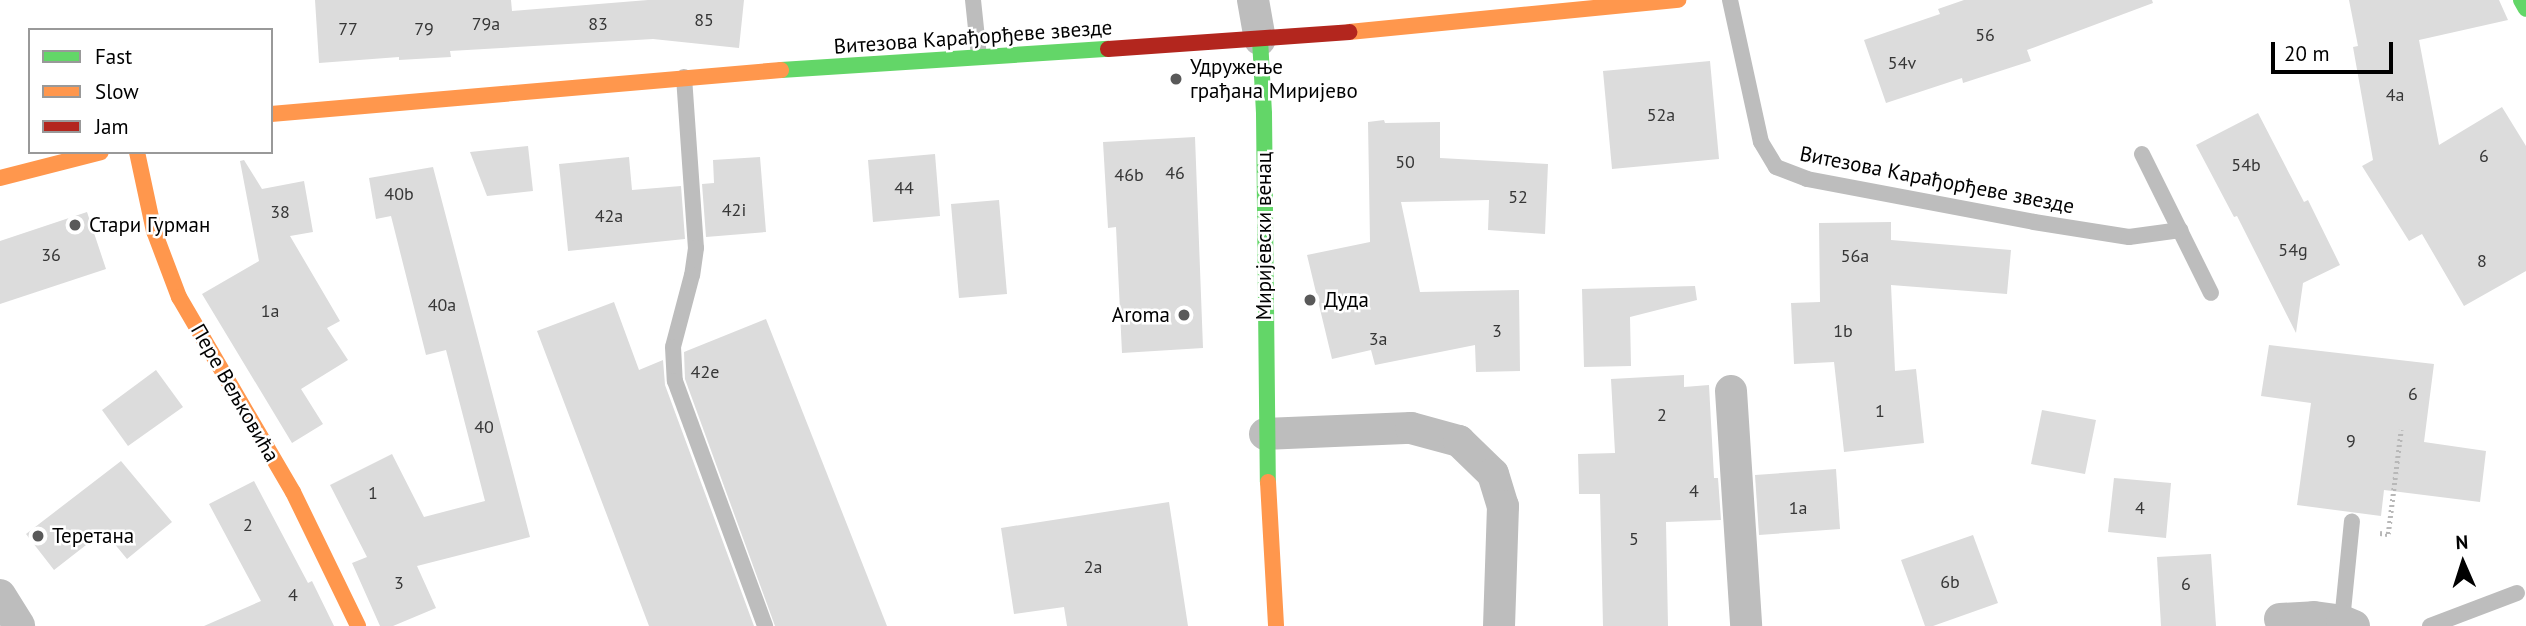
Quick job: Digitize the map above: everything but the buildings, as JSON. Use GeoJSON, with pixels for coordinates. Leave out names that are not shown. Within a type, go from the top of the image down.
{"type":"FeatureCollection","features":[{"type":"Feature","properties":{"kind":"main road","name":"Витезова Карађорђеве звезде"},"geometry":{"type":"LineString","coordinates":[[273,114],[684,77],[1260,39],[1558,7],[1678,0]]}},
{"type":"Feature","properties":{"kind":"main road"},"geometry":{"type":"LineString","coordinates":[[2521,0],[2526,9]]}},
{"type":"Feature","properties":{"kind":"main road","name":"Миријевски венац"},"geometry":{"type":"LineString","coordinates":[[1260,39],[1264,114],[1265,434],[1276,626]]}},
{"type":"Feature","properties":{"kind":"main road"},"geometry":{"type":"LineString","coordinates":[[0,177],[93,154]]}},
{"type":"Feature","properties":{"kind":"main road","name":"Пере Вељковића"},"geometry":{"type":"LineString","coordinates":[[137,154],[154,231],[179,297],[293,492],[358,626]]}},
{"type":"Feature","properties":{"kind":"street"},"geometry":{"type":"LineString","coordinates":[[1252,0],[1260,39]]}},
{"type":"Feature","properties":{"kind":"street"},"geometry":{"type":"LineString","coordinates":[[1731,391],[1746,626]]}},
{"type":"Feature","properties":{"kind":"street"},"geometry":{"type":"LineString","coordinates":[[1265,434],[1411,428],[1459,441],[1493,474],[1503,506],[1499,626]]}},
{"type":"Feature","properties":{"kind":"street"},"geometry":{"type":"LineString","coordinates":[[0,595],[19,626]]}},
{"type":"Feature","properties":{"kind":"street"},"geometry":{"type":"LineString","coordinates":[[2280,619],[2314,617],[2348,623]]}},
{"type":"Feature","properties":{"kind":"lane"},"geometry":{"type":"LineString","coordinates":[[974,0],[979,58]]}},
{"type":"Feature","properties":{"kind":"lane","name":"Витезова Карађорђеве звезде"},"geometry":{"type":"LineString","coordinates":[[1730,0],[1761,142],[1776,167],[1807,179],[2129,237],[2181,230]]}},
{"type":"Feature","properties":{"kind":"lane"},"geometry":{"type":"LineString","coordinates":[[684,77],[696,248],[692,275],[673,348],[675,381],[765,626]]}},
{"type":"Feature","properties":{"kind":"lane"},"geometry":{"type":"LineString","coordinates":[[2142,154],[2211,293]]}},
{"type":"Feature","properties":{"kind":"lane"},"geometry":{"type":"LineString","coordinates":[[2348,623],[2352,525]]}},
{"type":"Feature","properties":{"kind":"lane"},"geometry":{"type":"LineString","coordinates":[[2430,626],[2517,593]]}},
{"type":"Feature","properties":{"kind":"path"},"geometry":{"type":"LineString","coordinates":[[2352,525],[2388,534],[2401,430]]}},
{"type":"Feature","properties":{"kind":"traffic: fast"},"geometry":{"type":"LineString","coordinates":[[2521,0],[2526,9]]}},
{"type":"Feature","properties":{"kind":"traffic: fast"},"geometry":{"type":"LineString","coordinates":[[1260,39],[1264,114],[1268,482]]}},
{"type":"Feature","properties":{"kind":"traffic: fast"},"geometry":{"type":"LineString","coordinates":[[781,70],[1108,49]]}},
{"type":"Feature","properties":{"kind":"traffic: slow"},"geometry":{"type":"LineString","coordinates":[[1349,32],[1678,0]]}},
{"type":"Feature","properties":{"kind":"traffic: slow"},"geometry":{"type":"LineString","coordinates":[[273,114],[781,70]]}},
{"type":"Feature","properties":{"kind":"traffic: slow"},"geometry":{"type":"LineString","coordinates":[[0,178],[93,154]]}},
{"type":"Feature","properties":{"kind":"traffic: slow"},"geometry":{"type":"LineString","coordinates":[[137,154],[154,231],[179,297],[293,492],[358,626]]}},
{"type":"Feature","properties":{"kind":"traffic: slow"},"geometry":{"type":"LineString","coordinates":[[1268,482],[1276,626]]}},
{"type":"Feature","properties":{"kind":"traffic: jam"},"geometry":{"type":"LineString","coordinates":[[1108,49],[1349,32]]}},
{"type":"Feature","properties":{"kind":"place","name":"Удружење грађана Миријево"},"geometry":{"type":"Point","coordinates":[1176,79]}},
{"type":"Feature","properties":{"kind":"place","name":"Стари Гурман"},"geometry":{"type":"Point","coordinates":[75,225]}},
{"type":"Feature","properties":{"kind":"place","name":"Дуда"},"geometry":{"type":"Point","coordinates":[1310,300]}},
{"type":"Feature","properties":{"kind":"place","name":"Aroma"},"geometry":{"type":"Point","coordinates":[1184,315]}},
{"type":"Feature","properties":{"kind":"place","name":"Теретана"},"geometry":{"type":"Point","coordinates":[38,536]}}]}
